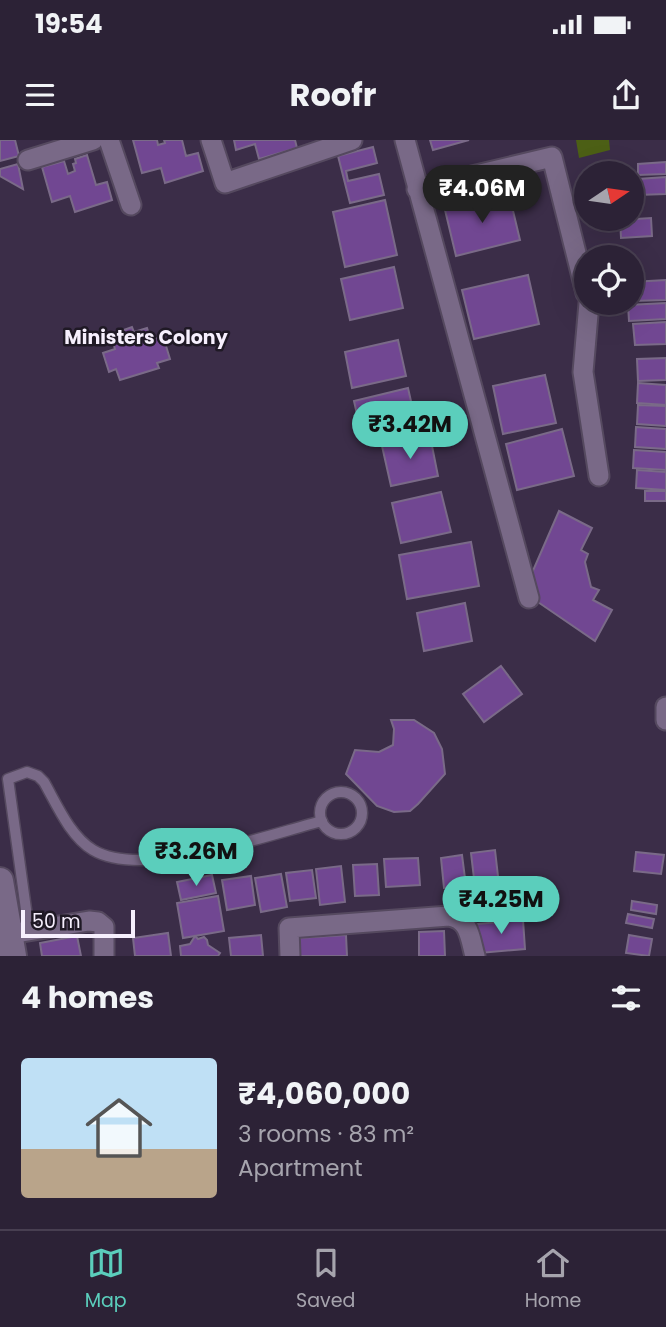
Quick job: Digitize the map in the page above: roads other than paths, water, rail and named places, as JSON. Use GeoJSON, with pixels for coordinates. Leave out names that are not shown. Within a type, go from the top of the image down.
{"type":"FeatureCollection","features":[{"type":"Feature","properties":{"kind":"street"},"geometry":{"type":"LineString","coordinates":[[28,160],[93,140]]}},
{"type":"Feature","properties":{"kind":"street"},"geometry":{"type":"LineString","coordinates":[[109,140],[131,205]]}},
{"type":"Feature","properties":{"kind":"street"},"geometry":{"type":"LineString","coordinates":[[211,140],[225,183],[316,146],[352,140]]}},
{"type":"Feature","properties":{"kind":"street"},"geometry":{"type":"LineString","coordinates":[[405,140],[529,598]]}},
{"type":"Feature","properties":{"kind":"street"},"geometry":{"type":"LineString","coordinates":[[417,189],[552,158],[574,245]]}},
{"type":"Feature","properties":{"kind":"street"},"geometry":{"type":"LineString","coordinates":[[588,315],[583,372],[599,476]]}},
{"type":"Feature","properties":{"kind":"street"},"geometry":{"type":"LineString","coordinates":[[666,707],[666,720]]}},
{"type":"Feature","properties":{"kind":"street"},"geometry":{"type":"LineString","coordinates":[[0,881],[17,940],[89,920],[98,922],[104,928],[104,956]]}},
{"type":"Feature","properties":{"kind":"street"},"geometry":{"type":"LineString","coordinates":[[290,956],[289,928],[449,916],[459,917],[464,923],[474,956]]}},
{"type":"Feature","properties":{"kind":"lane"},"geometry":{"type":"LineString","coordinates":[[17,940],[8,779],[27,772],[38,776],[77,837],[93,850],[106,856],[137,862],[182,858],[322,821]]}},
{"type":"Feature","properties":{"kind":"lane"},"geometry":{"type":"LineString","coordinates":[[348,793],[359,802],[362,815],[360,822],[351,832],[337,834],[322,821],[321,807],[328,796],[348,793]]}},
{"type":"Feature","properties":{"kind":"district","name":"Ministers Colony"},"geometry":{"type":"Point","coordinates":[146,337]}}]}
